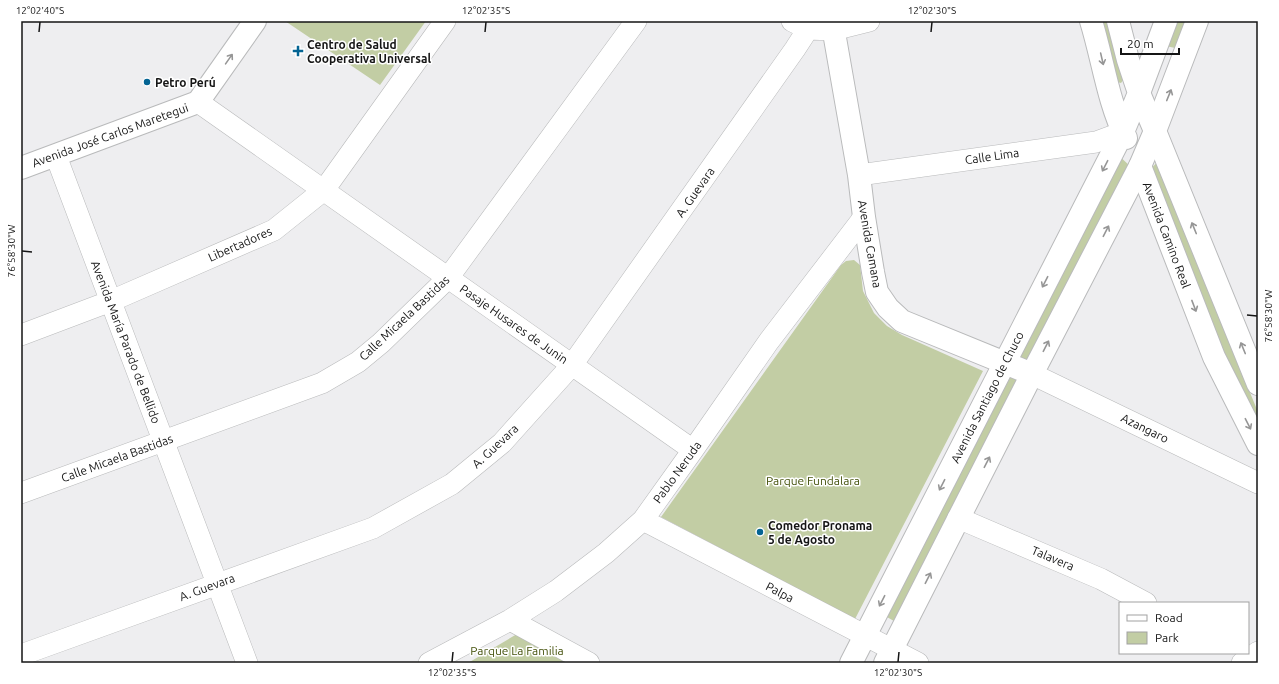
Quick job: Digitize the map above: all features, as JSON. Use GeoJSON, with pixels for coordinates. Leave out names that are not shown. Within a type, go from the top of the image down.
{"type":"FeatureCollection","features":[{"type":"Feature","properties":{"kind":"main road"},"geometry":{"type":"LineString","coordinates":[[198,102],[255,21]]}},
{"type":"Feature","properties":{"kind":"main road","name":"Avenida Camino Real"},"geometry":{"type":"LineString","coordinates":[[1091,21],[1099,44],[1110,95],[1123,132],[1140,166],[1214,357],[1258,444]]}},
{"type":"Feature","properties":{"kind":"main road"},"geometry":{"type":"LineString","coordinates":[[1118,21],[1128,60],[1139,93],[1258,384]]}},
{"type":"Feature","properties":{"kind":"main road","name":"Avenida Santiago de Chuco"},"geometry":{"type":"LineString","coordinates":[[851,663],[1123,132],[1166,21]]}},
{"type":"Feature","properties":{"kind":"main road"},"geometry":{"type":"LineString","coordinates":[[889,656],[958,518],[1140,166],[1198,21]]}},
{"type":"Feature","properties":{"kind":"main road","name":"Avenida Camana"},"geometry":{"type":"LineString","coordinates":[[833,25],[860,175],[864,217],[873,272],[878,292],[888,308],[902,321],[1032,374]]}},
{"type":"Feature","properties":{"kind":"main road","name":"Avenida José Carlos Maretegui"},"geometry":{"type":"LineString","coordinates":[[21,168],[198,102]]}},
{"type":"Feature","properties":{"kind":"street","name":"Libertadores"},"geometry":{"type":"LineString","coordinates":[[21,335],[110,301],[274,230],[324,190],[445,21]]}},
{"type":"Feature","properties":{"kind":"street","name":"Calle Micaela Bastidas"},"geometry":{"type":"LineString","coordinates":[[21,492],[322,383],[358,362],[381,343],[448,278],[636,21]]}},
{"type":"Feature","properties":{"kind":"street"},"geometry":{"type":"LineString","coordinates":[[800,25],[833,25],[869,21]]}},
{"type":"Feature","properties":{"kind":"street","name":"A. Guevara"},"geometry":{"type":"LineString","coordinates":[[21,655],[217,583],[373,528],[452,484],[502,443],[572,365],[795,50],[800,25]]}},
{"type":"Feature","properties":{"kind":"street","name":"Pasaje Husares de Junin"},"geometry":{"type":"LineString","coordinates":[[198,102],[693,450]]}},
{"type":"Feature","properties":{"kind":"street","name":"Calle Lima"},"geometry":{"type":"LineString","coordinates":[[860,175],[1096,142],[1123,132]]}},
{"type":"Feature","properties":{"kind":"street","name":"Avenida María Parado de Bellido"},"geometry":{"type":"LineString","coordinates":[[56,156],[247,663]]}},
{"type":"Feature","properties":{"kind":"street","name":"Pablo Neruda"},"geometry":{"type":"LineString","coordinates":[[429,663],[510,620],[556,591],[606,553],[643,520],[769,341],[864,217]]}},
{"type":"Feature","properties":{"kind":"street","name":"Azangaro"},"geometry":{"type":"LineString","coordinates":[[1032,374],[1258,483]]}},
{"type":"Feature","properties":{"kind":"street","name":"Talavera"},"geometry":{"type":"LineString","coordinates":[[958,518],[1101,579],[1144,602]]}},
{"type":"Feature","properties":{"kind":"street","name":"Palpa"},"geometry":{"type":"LineString","coordinates":[[643,520],[865,636],[889,656],[918,663]]}},
{"type":"Feature","properties":{"kind":"street"},"geometry":{"type":"LineString","coordinates":[[510,620],[589,663]]}},
{"type":"Feature","properties":{"kind":"green space"},"geometry":{"type":"Polygon","coordinates":[[[285,21],[426,21],[380,85],[285,21]]]}},
{"type":"Feature","properties":{"kind":"green space"},"geometry":{"type":"Polygon","coordinates":[[[1100,21],[1108,21],[1124,79],[1121,83],[1117,82],[1100,21]]]}},
{"type":"Feature","properties":{"kind":"green space"},"geometry":{"type":"Polygon","coordinates":[[[1172,21],[1187,21],[1175,48],[1166,46],[1172,21]]]}},
{"type":"Feature","properties":{"kind":"green space"},"geometry":{"type":"Polygon","coordinates":[[[1117,154],[1130,166],[899,624],[887,617],[1117,154]]]}},
{"type":"Feature","properties":{"kind":"green space"},"geometry":{"type":"Polygon","coordinates":[[[1159,160],[1223,327],[1258,412],[1258,439],[1149,171],[1159,160]]]}},
{"type":"Feature","properties":{"kind":"green space","name":"Parque Fundalara"},"geometry":{"type":"Polygon","coordinates":[[[854,260],[860,265],[863,291],[874,313],[887,326],[902,335],[983,371],[855,619],[661,517],[841,265],[846,261],[854,260]]]}},
{"type":"Feature","properties":{"kind":"green space","name":"Parque La Familia"},"geometry":{"type":"Polygon","coordinates":[[[517,634],[570,663],[468,663],[517,634]]]}},
{"type":"Feature","properties":{"kind":"place","name":"Centro de Salud Cooperativa Universal"},"geometry":{"type":"Point","coordinates":[298,51]}},
{"type":"Feature","properties":{"kind":"place","name":"Petro Perú"},"geometry":{"type":"Point","coordinates":[147,82]}},
{"type":"Feature","properties":{"kind":"place","name":"Comedor Pronama 5 de Agosto"},"geometry":{"type":"Point","coordinates":[760,532]}}]}
